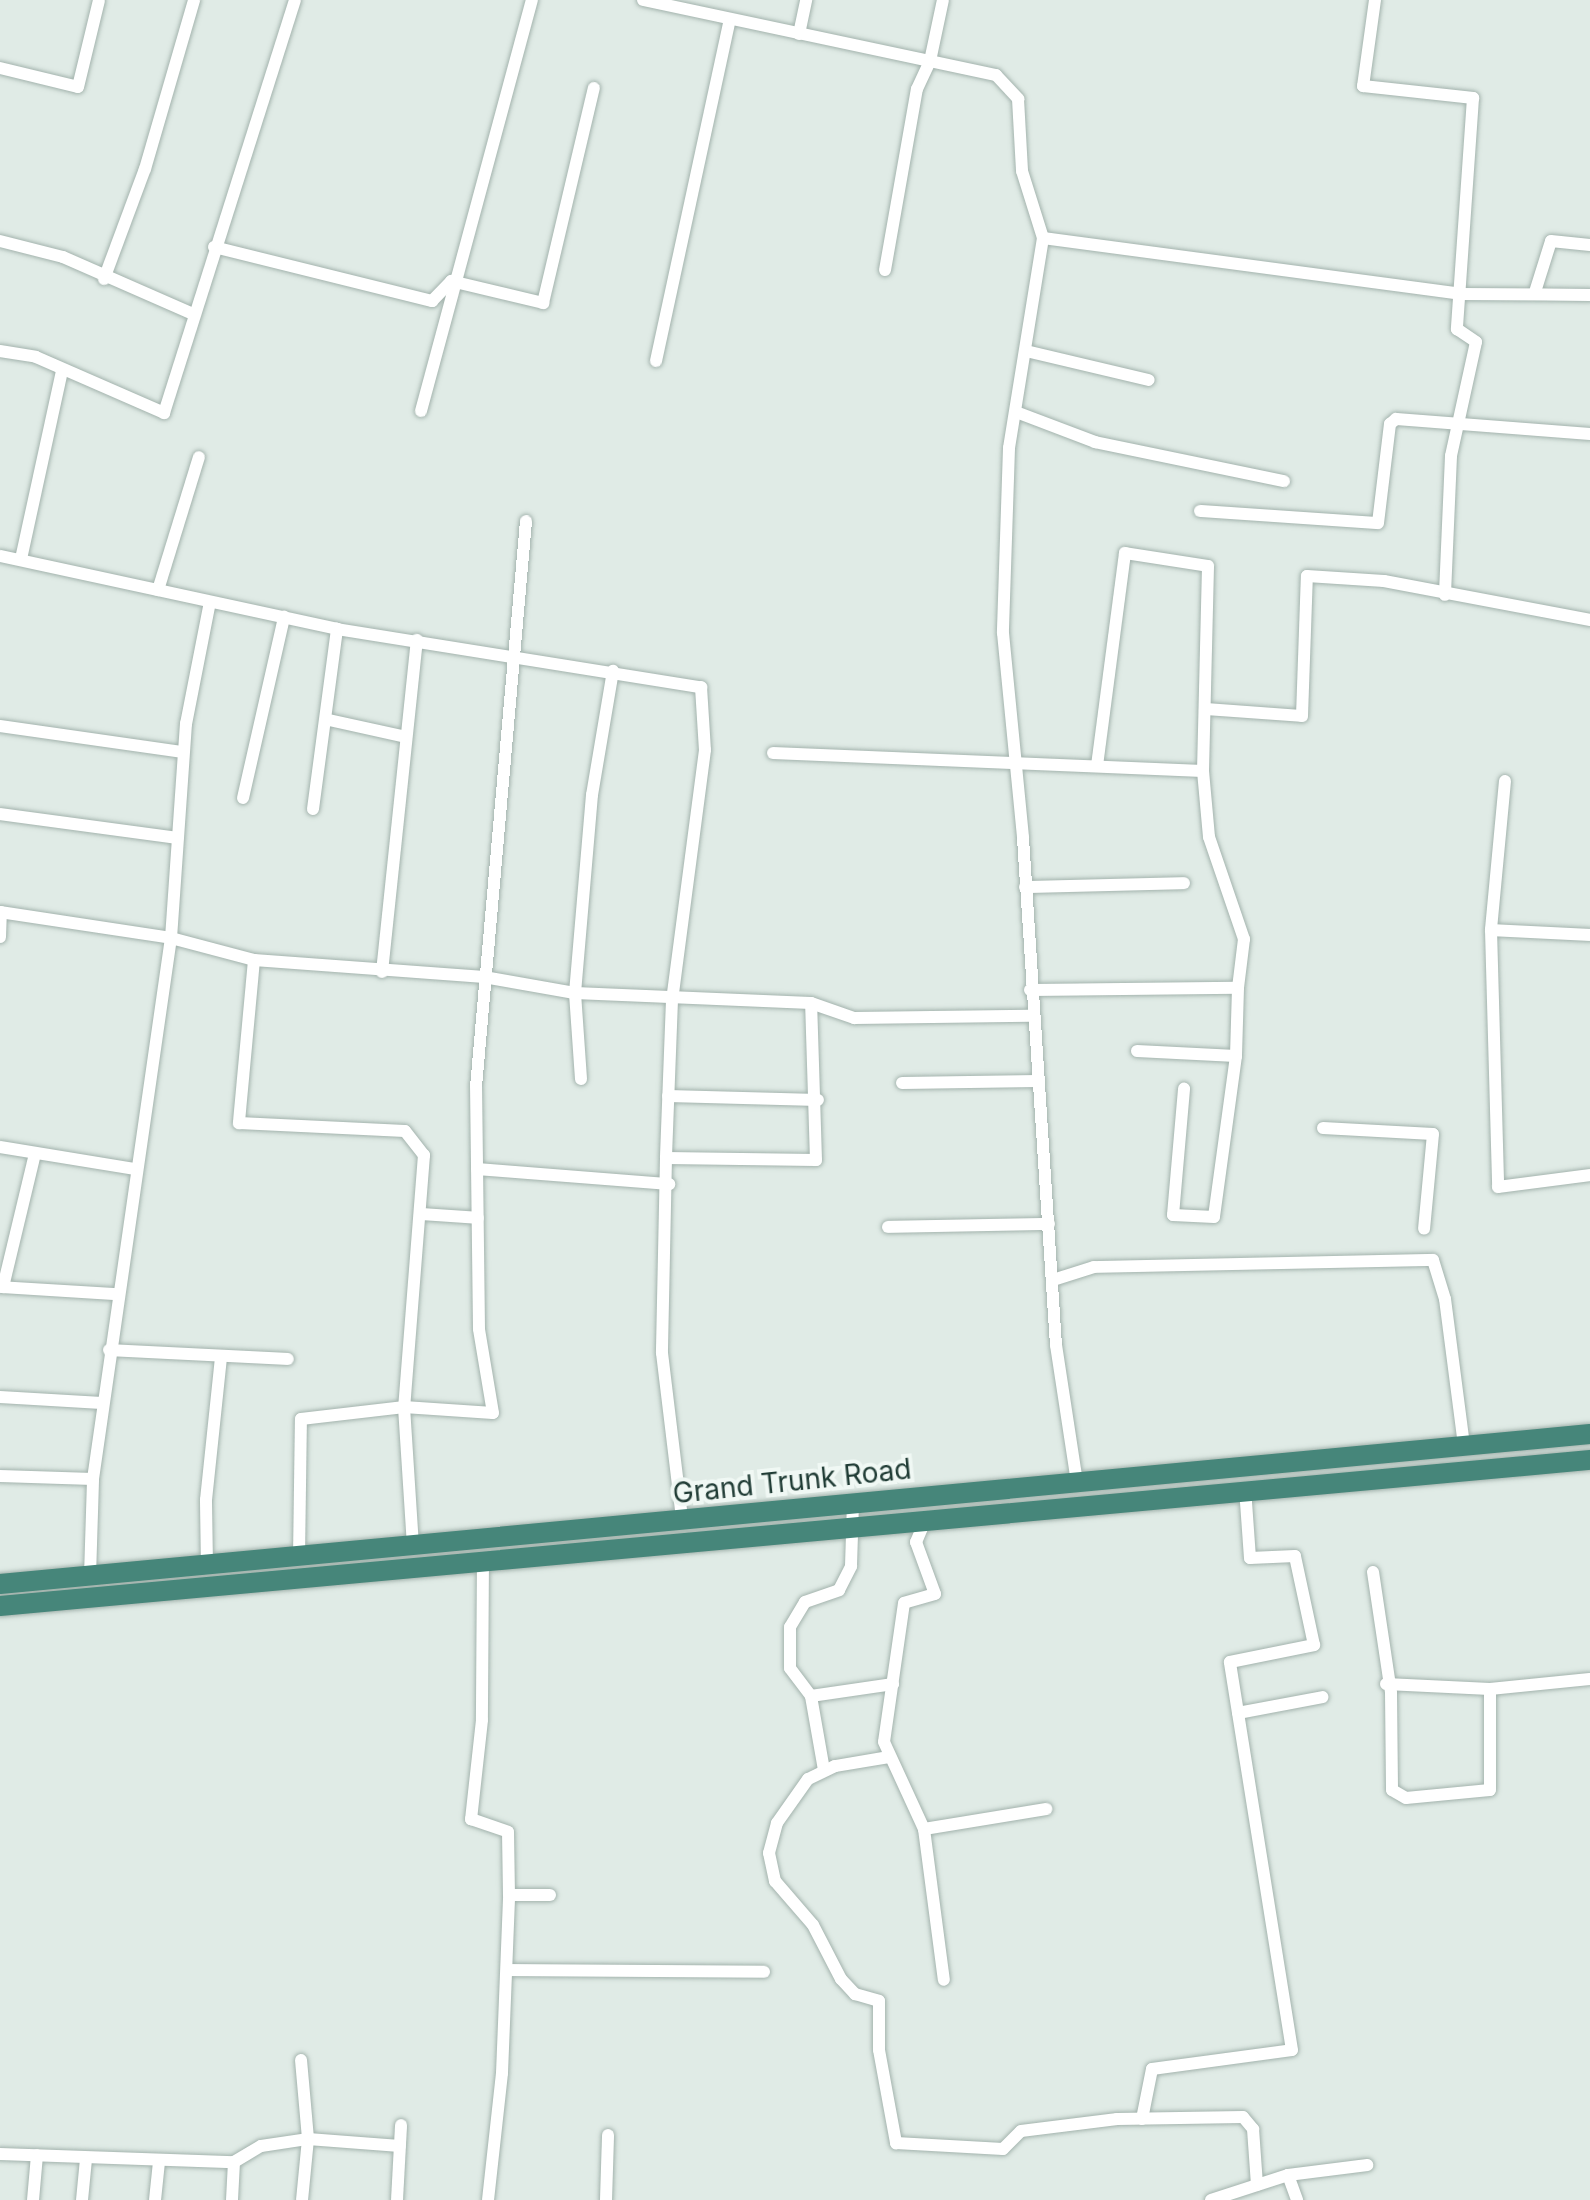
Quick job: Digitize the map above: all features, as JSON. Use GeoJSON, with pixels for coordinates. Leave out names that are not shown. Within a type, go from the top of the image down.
{"type":"FeatureCollection","features":[{"type":"Feature","properties":{"kind":"highway","name":"Grand Trunk Road"},"geometry":{"type":"LineString","coordinates":[[0,1584],[1590,1434]]}},
{"type":"Feature","properties":{"kind":"highway","name":"Grand Trunk Road"},"geometry":{"type":"LineString","coordinates":[[0,1606],[931,1517],[1590,1460]]}},
{"type":"Feature","properties":{"kind":"street"},"geometry":{"type":"LineString","coordinates":[[0,68],[78,88],[99,0]]}},
{"type":"Feature","properties":{"kind":"street"},"geometry":{"type":"LineString","coordinates":[[104,279],[145,169],[194,0]]}},
{"type":"Feature","properties":{"kind":"street"},"geometry":{"type":"LineString","coordinates":[[0,351],[36,357],[164,413],[192,314],[295,0]]}},
{"type":"Feature","properties":{"kind":"street"},"geometry":{"type":"LineString","coordinates":[[421,411],[438,365],[451,281],[532,0]]}},
{"type":"Feature","properties":{"kind":"street"},"geometry":{"type":"LineString","coordinates":[[642,0],[676,4],[730,20],[996,75],[1018,100],[1022,171],[1042,238],[1016,412],[1003,633],[1053,1280],[1077,1482]]}},
{"type":"Feature","properties":{"kind":"street"},"geometry":{"type":"LineString","coordinates":[[799,34],[806,0]]}},
{"type":"Feature","properties":{"kind":"street"},"geometry":{"type":"LineString","coordinates":[[884,270],[917,89],[930,60],[943,0]]}},
{"type":"Feature","properties":{"kind":"street"},"geometry":{"type":"LineString","coordinates":[[1375,0],[1363,86],[1473,98],[1456,329],[1476,342],[1451,456],[1445,595]]}},
{"type":"Feature","properties":{"kind":"street"},"geometry":{"type":"LineString","coordinates":[[656,362],[730,20]]}},
{"type":"Feature","properties":{"kind":"street"},"geometry":{"type":"LineString","coordinates":[[451,281],[543,302],[594,88]]}},
{"type":"Feature","properties":{"kind":"street"},"geometry":{"type":"LineString","coordinates":[[1042,238],[1460,294],[1590,295]]}},
{"type":"Feature","properties":{"kind":"street"},"geometry":{"type":"LineString","coordinates":[[0,241],[63,257],[104,279],[192,314]]}},
{"type":"Feature","properties":{"kind":"street"},"geometry":{"type":"LineString","coordinates":[[1534,292],[1550,241],[1590,245]]}},
{"type":"Feature","properties":{"kind":"street"},"geometry":{"type":"LineString","coordinates":[[214,247],[432,301],[451,281]]}},
{"type":"Feature","properties":{"kind":"street"},"geometry":{"type":"LineString","coordinates":[[1026,351],[1149,380]]}},
{"type":"Feature","properties":{"kind":"street"},"geometry":{"type":"LineString","coordinates":[[21,560],[62,371]]}},
{"type":"Feature","properties":{"kind":"street"},"geometry":{"type":"LineString","coordinates":[[1016,412],[1095,442],[1284,481]]}},
{"type":"Feature","properties":{"kind":"street"},"geometry":{"type":"LineString","coordinates":[[1200,511],[1378,523],[1390,424],[1461,422],[1590,434]]}},
{"type":"Feature","properties":{"kind":"street"},"geometry":{"type":"LineString","coordinates":[[158,590],[198,458]]}},
{"type":"Feature","properties":{"kind":"street"},"geometry":{"type":"LineString","coordinates":[[299,1556],[301,1419],[404,1407],[493,1413],[480,1329],[477,1170],[484,977],[526,521]]}},
{"type":"Feature","properties":{"kind":"street"},"geometry":{"type":"LineString","coordinates":[[1098,765],[1125,553],[1208,566],[1203,771],[1210,836],[1244,939],[1236,1056],[1214,1217],[1172,1215],[1184,1088]]}},
{"type":"Feature","properties":{"kind":"street"},"geometry":{"type":"LineString","coordinates":[[0,556],[338,628],[701,687],[705,750],[672,1000],[666,1158],[669,1184],[662,1353],[682,1520]]}},
{"type":"Feature","properties":{"kind":"street"},"geometry":{"type":"LineString","coordinates":[[1206,709],[1302,716],[1308,576],[1384,582],[1590,620]]}},
{"type":"Feature","properties":{"kind":"street"},"geometry":{"type":"LineString","coordinates":[[90,1576],[93,1479],[102,1403],[171,938],[183,752],[210,602]]}},
{"type":"Feature","properties":{"kind":"street"},"geometry":{"type":"LineString","coordinates":[[243,798],[284,617]]}},
{"type":"Feature","properties":{"kind":"street"},"geometry":{"type":"LineString","coordinates":[[313,809],[329,720],[338,628]]}},
{"type":"Feature","properties":{"kind":"street"},"geometry":{"type":"LineString","coordinates":[[382,972],[402,736],[417,640]]}},
{"type":"Feature","properties":{"kind":"street"},"geometry":{"type":"LineString","coordinates":[[580,1079],[575,993],[592,795],[612,671]]}},
{"type":"Feature","properties":{"kind":"street"},"geometry":{"type":"LineString","coordinates":[[329,720],[402,736]]}},
{"type":"Feature","properties":{"kind":"street"},"geometry":{"type":"LineString","coordinates":[[0,726],[183,752]]}},
{"type":"Feature","properties":{"kind":"street"},"geometry":{"type":"LineString","coordinates":[[774,753],[1203,771]]}},
{"type":"Feature","properties":{"kind":"street"},"geometry":{"type":"LineString","coordinates":[[1505,781],[1491,930],[1498,1187],[1590,1174]]}},
{"type":"Feature","properties":{"kind":"street"},"geometry":{"type":"LineString","coordinates":[[0,814],[177,838]]}},
{"type":"Feature","properties":{"kind":"street"},"geometry":{"type":"LineString","coordinates":[[1025,888],[1184,884]]}},
{"type":"Feature","properties":{"kind":"street"},"geometry":{"type":"LineString","coordinates":[[0,937],[1,912],[171,938],[254,960],[484,977],[575,993],[672,1000],[811,1002],[854,1018],[1030,1016]]}},
{"type":"Feature","properties":{"kind":"street"},"geometry":{"type":"LineString","coordinates":[[1491,930],[1590,935]]}},
{"type":"Feature","properties":{"kind":"street"},"geometry":{"type":"LineString","coordinates":[[254,960],[239,1123],[405,1130],[424,1155],[404,1407],[413,1546]]}},
{"type":"Feature","properties":{"kind":"street"},"geometry":{"type":"LineString","coordinates":[[1030,990],[1238,988]]}},
{"type":"Feature","properties":{"kind":"street"},"geometry":{"type":"LineString","coordinates":[[666,1158],[816,1160],[818,1100],[811,1002]]}},
{"type":"Feature","properties":{"kind":"street"},"geometry":{"type":"LineString","coordinates":[[1137,1051],[1236,1056]]}},
{"type":"Feature","properties":{"kind":"street"},"geometry":{"type":"LineString","coordinates":[[902,1083],[1037,1081]]}},
{"type":"Feature","properties":{"kind":"street"},"geometry":{"type":"LineString","coordinates":[[668,1096],[818,1100]]}},
{"type":"Feature","properties":{"kind":"street"},"geometry":{"type":"LineString","coordinates":[[1324,1128],[1432,1134],[1424,1230]]}},
{"type":"Feature","properties":{"kind":"street"},"geometry":{"type":"LineString","coordinates":[[0,1146],[134,1168]]}},
{"type":"Feature","properties":{"kind":"street"},"geometry":{"type":"LineString","coordinates":[[35,1154],[2,1287],[116,1294]]}},
{"type":"Feature","properties":{"kind":"street"},"geometry":{"type":"LineString","coordinates":[[477,1170],[669,1184]]}},
{"type":"Feature","properties":{"kind":"street"},"geometry":{"type":"LineString","coordinates":[[420,1214],[478,1218]]}},
{"type":"Feature","properties":{"kind":"street"},"geometry":{"type":"LineString","coordinates":[[888,1227],[1049,1224]]}},
{"type":"Feature","properties":{"kind":"street"},"geometry":{"type":"LineString","coordinates":[[1053,1280],[1094,1267],[1433,1260],[1446,1299],[1464,1446]]}},
{"type":"Feature","properties":{"kind":"street"},"geometry":{"type":"LineString","coordinates":[[109,1350],[288,1358]]}},
{"type":"Feature","properties":{"kind":"street"},"geometry":{"type":"LineString","coordinates":[[206,1566],[221,1357]]}},
{"type":"Feature","properties":{"kind":"street"},"geometry":{"type":"LineString","coordinates":[[0,1397],[102,1403]]}},
{"type":"Feature","properties":{"kind":"street"},"geometry":{"type":"LineString","coordinates":[[0,1476],[93,1479]]}},
{"type":"Feature","properties":{"kind":"street"},"geometry":{"type":"LineString","coordinates":[[1142,2118],[1152,2070],[1292,2050],[1230,1662],[1314,1644],[1294,1556],[1250,1558],[1246,1489]]}},
{"type":"Feature","properties":{"kind":"street"},"geometry":{"type":"LineString","coordinates":[[824,1770],[811,1696],[790,1668],[790,1627],[805,1602],[839,1590],[850,1566],[853,1502]]}},
{"type":"Feature","properties":{"kind":"street"},"geometry":{"type":"LineString","coordinates":[[931,1517],[920,1524],[916,1542],[935,1594],[904,1603],[884,1742],[924,1829],[944,1980]]}},
{"type":"Feature","properties":{"kind":"street"},"geometry":{"type":"LineString","coordinates":[[483,1560],[482,1720],[470,1819],[508,1832],[509,1896],[508,1970],[488,2200]]}},
{"type":"Feature","properties":{"kind":"street"},"geometry":{"type":"LineString","coordinates":[[1373,1572],[1386,1684],[1392,1790],[1406,1798],[1490,1790],[1490,1690]]}},
{"type":"Feature","properties":{"kind":"street"},"geometry":{"type":"LineString","coordinates":[[1386,1684],[1490,1690],[1590,1679]]}},
{"type":"Feature","properties":{"kind":"street"},"geometry":{"type":"LineString","coordinates":[[811,1696],[893,1684]]}},
{"type":"Feature","properties":{"kind":"street"},"geometry":{"type":"LineString","coordinates":[[1238,1713],[1322,1696]]}},
{"type":"Feature","properties":{"kind":"street"},"geometry":{"type":"LineString","coordinates":[[889,1757],[824,1770],[794,1791],[777,1823],[769,1854],[774,1881],[813,1925],[841,1979],[854,1994],[879,2000],[879,2050],[896,2143],[1003,2149],[1021,2130],[1142,2118],[1243,2117],[1253,2129],[1257,2184]]}},
{"type":"Feature","properties":{"kind":"street"},"geometry":{"type":"LineString","coordinates":[[924,1829],[1046,1809]]}},
{"type":"Feature","properties":{"kind":"street"},"geometry":{"type":"LineString","coordinates":[[509,1896],[550,1895]]}},
{"type":"Feature","properties":{"kind":"street"},"geometry":{"type":"LineString","coordinates":[[508,1970],[764,1972]]}},
{"type":"Feature","properties":{"kind":"street"},"geometry":{"type":"LineString","coordinates":[[301,2060],[308,2139],[302,2200]]}},
{"type":"Feature","properties":{"kind":"street"},"geometry":{"type":"LineString","coordinates":[[397,2200],[400,2125]]}},
{"type":"Feature","properties":{"kind":"street"},"geometry":{"type":"LineString","coordinates":[[606,2200],[608,2135]]}},
{"type":"Feature","properties":{"kind":"street"},"geometry":{"type":"LineString","coordinates":[[0,2154],[159,2163],[234,2162],[261,2146],[308,2139],[400,2146]]}},
{"type":"Feature","properties":{"kind":"street"},"geometry":{"type":"LineString","coordinates":[[33,2200],[37,2155]]}},
{"type":"Feature","properties":{"kind":"street"},"geometry":{"type":"LineString","coordinates":[[82,2200],[86,2159]]}},
{"type":"Feature","properties":{"kind":"street"},"geometry":{"type":"LineString","coordinates":[[232,2200],[234,2162]]}},
{"type":"Feature","properties":{"kind":"street"},"geometry":{"type":"LineString","coordinates":[[155,2200],[159,2163]]}},
{"type":"Feature","properties":{"kind":"street"},"geometry":{"type":"LineString","coordinates":[[1211,2200],[1288,2174],[1366,2166]]}},
{"type":"Feature","properties":{"kind":"street"},"geometry":{"type":"LineString","coordinates":[[1288,2174],[1296,2200]]}}]}
